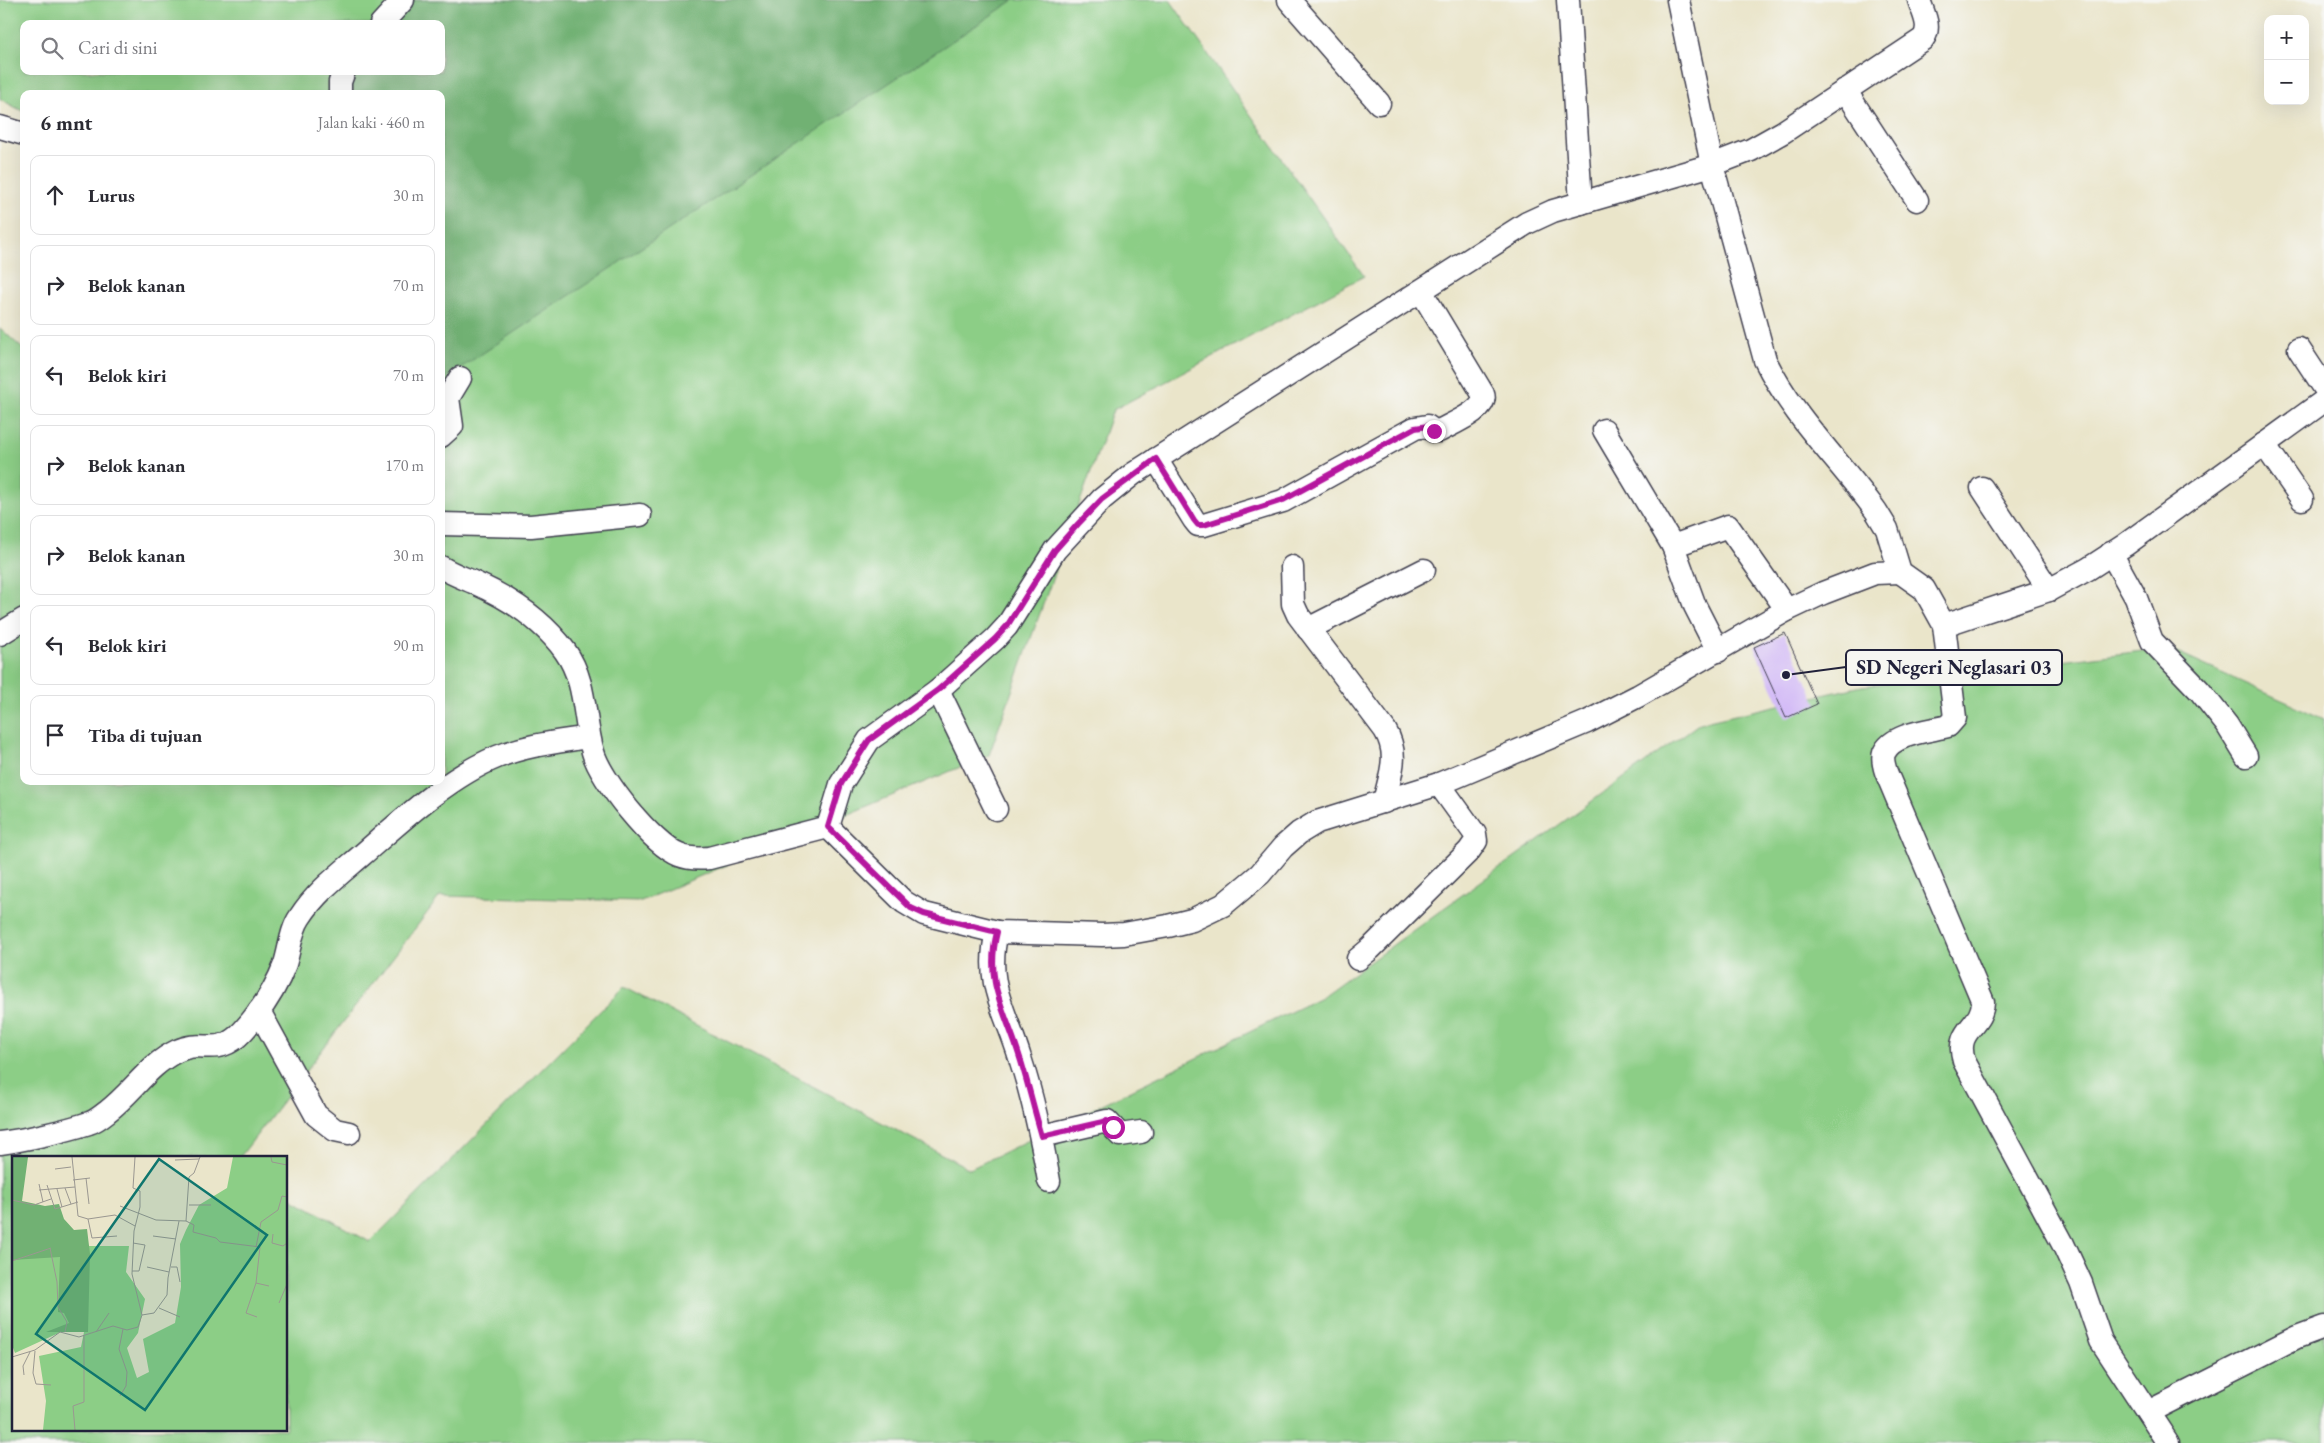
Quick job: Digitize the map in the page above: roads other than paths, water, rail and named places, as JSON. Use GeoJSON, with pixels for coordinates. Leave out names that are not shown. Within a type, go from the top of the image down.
{"type":"FeatureCollection","features":[{"type":"Feature","properties":{"kind":"street"},"geometry":{"type":"LineString","coordinates":[[385,20],[403,0]]}},
{"type":"Feature","properties":{"kind":"street"},"geometry":{"type":"LineString","coordinates":[[1289,0],[1379,103]]}},
{"type":"Feature","properties":{"kind":"street"},"geometry":{"type":"LineString","coordinates":[[1568,0],[1581,203]]}},
{"type":"Feature","properties":{"kind":"street"},"geometry":{"type":"LineString","coordinates":[[1678,0],[1712,165],[1765,360],[1777,384],[1795,411],[1876,511],[1887,529],[1900,572]]}},
{"type":"Feature","properties":{"kind":"street"},"geometry":{"type":"LineString","coordinates":[[828,827],[841,784],[869,740],[938,690],[1007,626],[1055,550],[1102,499],[1156,459],[1527,223],[1553,211],[1712,165],[1751,150],[1783,132],[1923,39],[1928,27],[1919,0]]}},
{"type":"Feature","properties":{"kind":"street"},"geometry":{"type":"LineString","coordinates":[[340,90],[343,75]]}},
{"type":"Feature","properties":{"kind":"street"},"geometry":{"type":"LineString","coordinates":[[1845,90],[1917,200]]}},
{"type":"Feature","properties":{"kind":"street"},"geometry":{"type":"LineString","coordinates":[[0,127],[20,133]]}},
{"type":"Feature","properties":{"kind":"street"},"geometry":{"type":"LineString","coordinates":[[1156,459],[1194,520],[1198,525],[1204,525],[1283,500],[1415,428],[1422,425],[1428,426],[1434,431],[1439,431],[1477,410],[1485,399],[1483,394],[1421,291]]}},
{"type":"Feature","properties":{"kind":"street"},"geometry":{"type":"LineString","coordinates":[[2299,349],[2324,387]]}},
{"type":"Feature","properties":{"kind":"street"},"geometry":{"type":"LineString","coordinates":[[445,432],[452,426],[448,398],[460,378]]}},
{"type":"Feature","properties":{"kind":"street"},"geometry":{"type":"LineString","coordinates":[[1944,624],[2049,590],[2088,568],[2125,545],[2324,401]]}},
{"type":"Feature","properties":{"kind":"street"},"geometry":{"type":"LineString","coordinates":[[1604,430],[1673,546],[1696,606],[1718,651]]}},
{"type":"Feature","properties":{"kind":"street"},"geometry":{"type":"LineString","coordinates":[[2264,444],[2302,499]]}},
{"type":"Feature","properties":{"kind":"street"},"geometry":{"type":"LineString","coordinates":[[1982,488],[2049,590]]}},
{"type":"Feature","properties":{"kind":"street"},"geometry":{"type":"LineString","coordinates":[[445,524],[531,526],[640,515]]}},
{"type":"Feature","properties":{"kind":"street"},"geometry":{"type":"LineString","coordinates":[[1673,546],[1728,526],[1786,610]]}},
{"type":"Feature","properties":{"kind":"street"},"geometry":{"type":"LineString","coordinates":[[2110,553],[2136,598],[2152,641],[2200,691],[2227,725],[2246,756]]}},
{"type":"Feature","properties":{"kind":"street"},"geometry":{"type":"LineString","coordinates":[[1292,567],[1294,604],[1298,616],[1390,738],[1394,756],[1384,802]]}},
{"type":"Feature","properties":{"kind":"street"},"geometry":{"type":"LineString","coordinates":[[445,569],[515,604],[551,635],[565,652],[576,670],[582,687],[589,737],[596,763],[613,791],[626,807],[667,848],[679,855],[700,859],[717,857],[828,827]]}},
{"type":"Feature","properties":{"kind":"street"},"geometry":{"type":"LineString","coordinates":[[1308,630],[1424,570]]}},
{"type":"Feature","properties":{"kind":"street"},"geometry":{"type":"LineString","coordinates":[[828,827],[911,908],[924,914],[997,932],[1124,934],[1192,920],[1223,905],[1260,874],[1299,833],[1317,822],[1439,784],[1608,712],[1718,651],[1786,610],[1875,573],[1900,572],[1924,589],[1944,624],[1954,722],[1948,726],[1899,739],[1891,744],[1885,752],[1883,759],[1886,772],[1983,1002],[1980,1013],[1962,1040],[1961,1046],[1964,1061],[2063,1244],[2081,1284],[2101,1341],[2168,1443]]}},
{"type":"Feature","properties":{"kind":"street"},"geometry":{"type":"LineString","coordinates":[[0,634],[20,622]]}},
{"type":"Feature","properties":{"kind":"street"},"geometry":{"type":"LineString","coordinates":[[938,690],[996,810]]}},
{"type":"Feature","properties":{"kind":"street"},"geometry":{"type":"LineString","coordinates":[[0,1143],[91,1122],[110,1110],[154,1066],[185,1048],[221,1047],[231,1042],[258,1011],[284,966],[296,924],[307,906],[322,890],[386,835],[465,773],[496,757],[520,749],[589,737]]}},
{"type":"Feature","properties":{"kind":"street"},"geometry":{"type":"LineString","coordinates":[[1358,959],[1370,950],[1469,851],[1476,840],[1475,834],[1439,784]]}},
{"type":"Feature","properties":{"kind":"street"},"geometry":{"type":"LineString","coordinates":[[997,932],[992,952],[996,993],[1020,1056],[1042,1136],[1049,1181]]}},
{"type":"Feature","properties":{"kind":"street"},"geometry":{"type":"LineString","coordinates":[[258,1011],[316,1115],[335,1130],[349,1133]]}},
{"type":"Feature","properties":{"kind":"street"},"geometry":{"type":"LineString","coordinates":[[1042,1136],[1107,1121],[1120,1135],[1141,1132]]}},
{"type":"Feature","properties":{"kind":"street"},"geometry":{"type":"LineString","coordinates":[[2148,1412],[2297,1337],[2324,1327]]}},
{"type":"Feature","properties":{"kind":"place","name":"SD Negeri Neglasari 03"},"geometry":{"type":"Point","coordinates":[1786,675]}}]}
